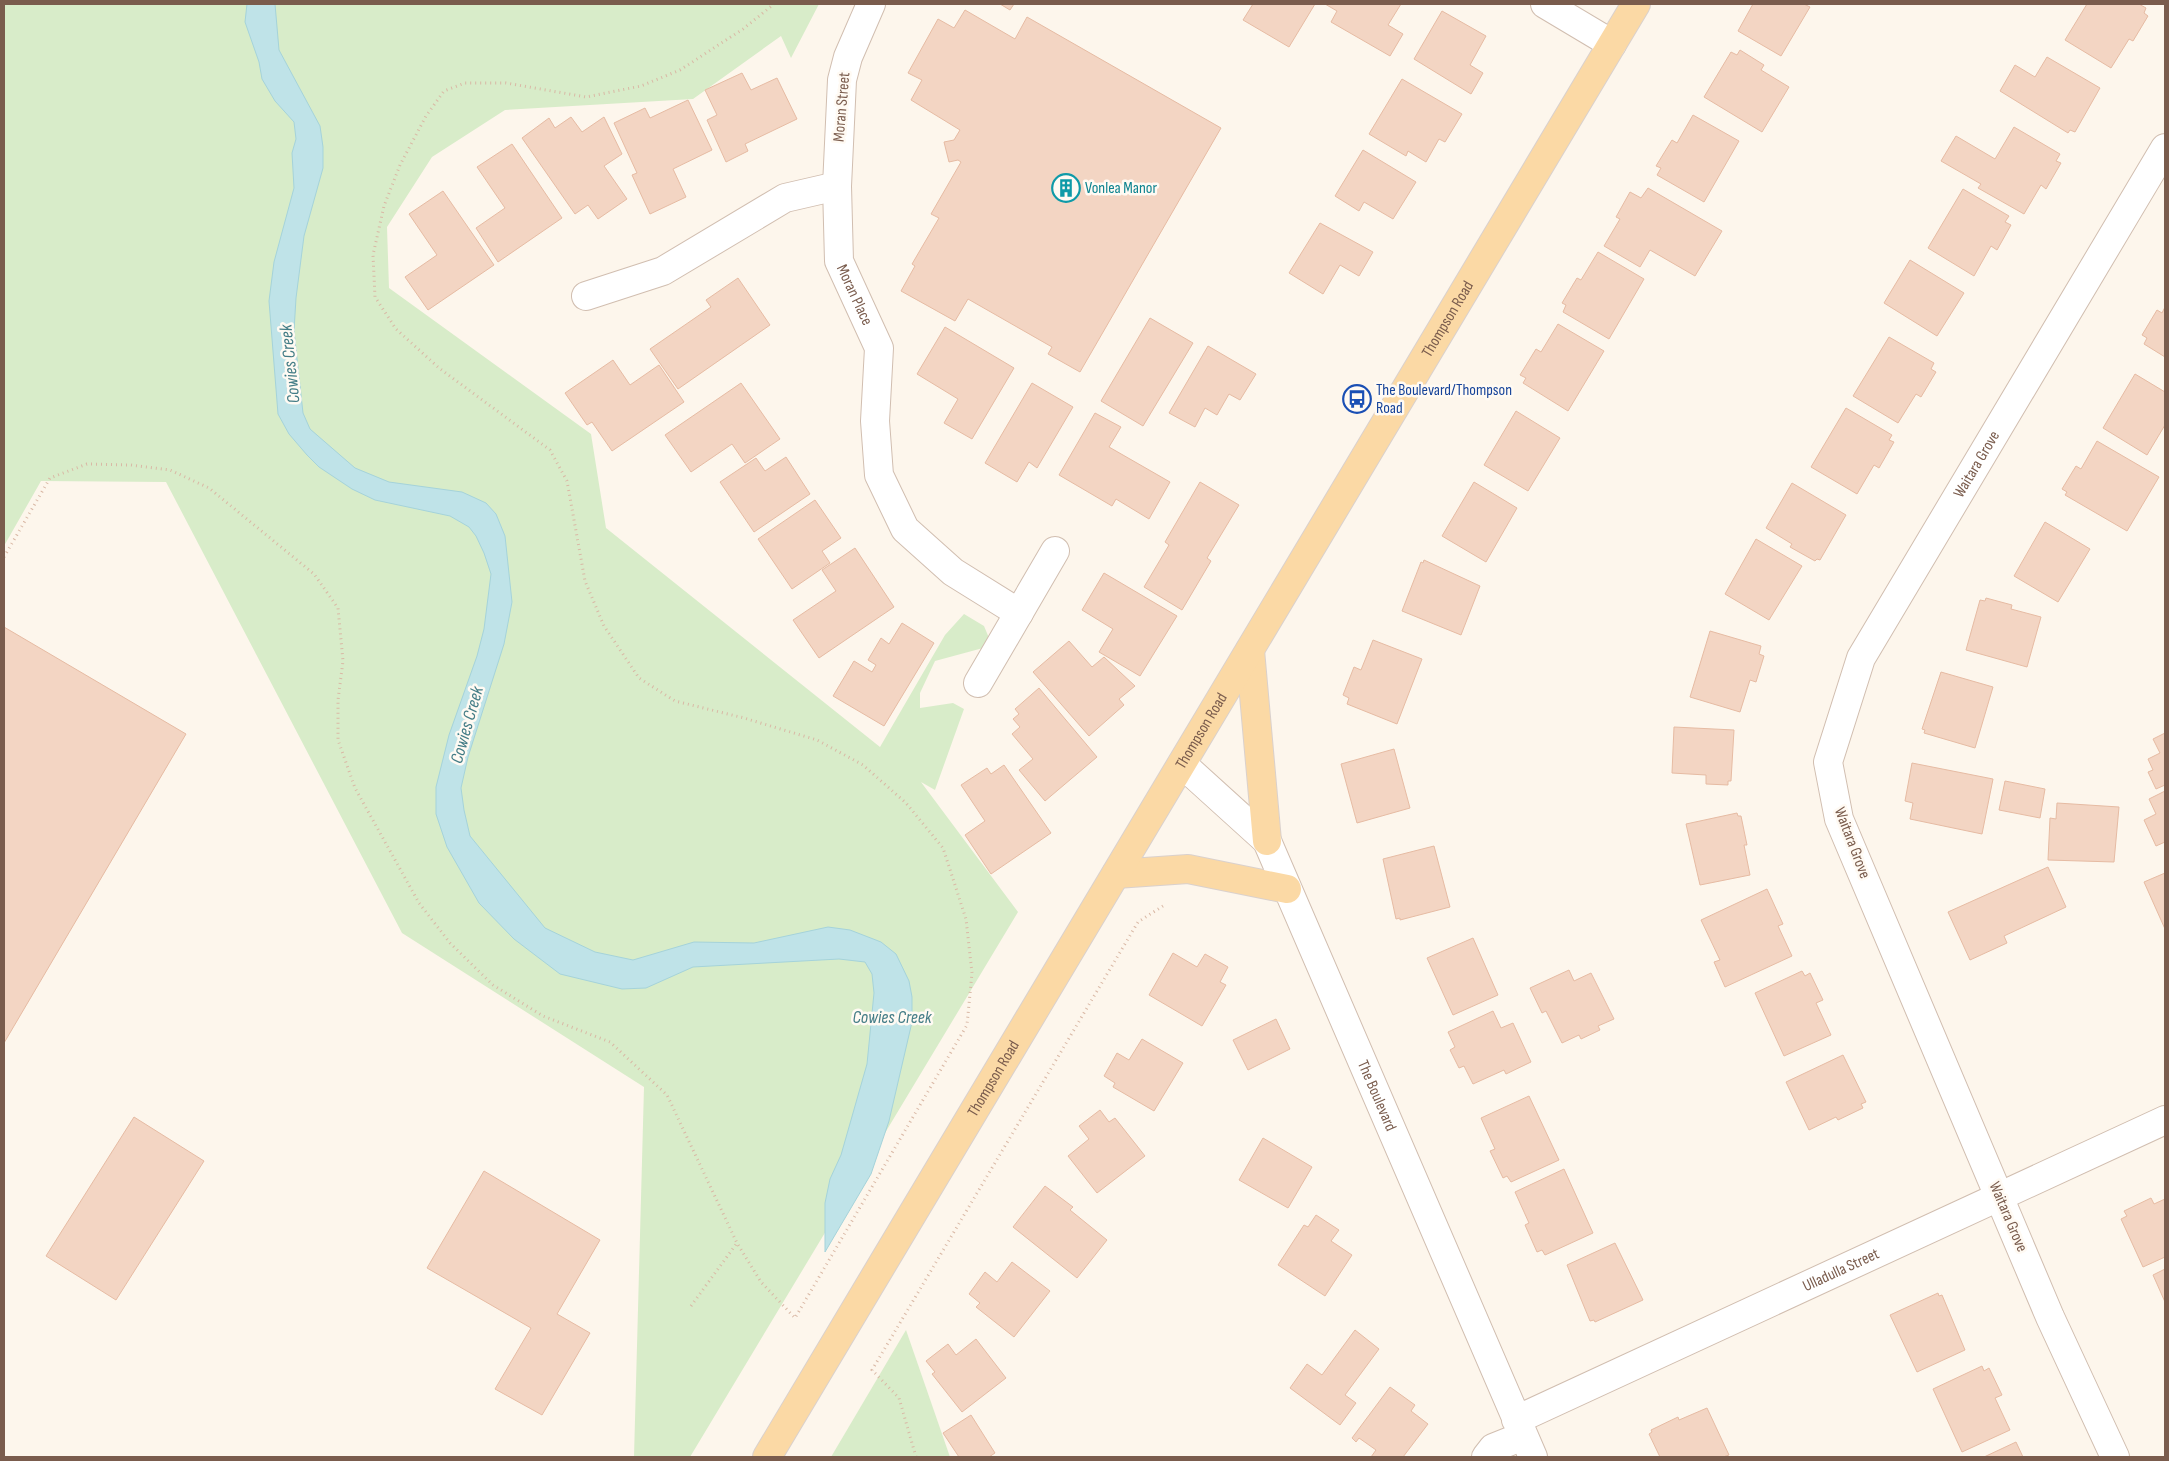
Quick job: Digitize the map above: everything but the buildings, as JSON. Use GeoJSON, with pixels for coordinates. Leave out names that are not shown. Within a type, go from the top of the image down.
{"type":"FeatureCollection","features":[{"type":"Feature","properties":{"kind":"main road","name":"Thompson Road"},"geometry":{"type":"LineString","coordinates":[[767,1457],[1636,4]]}},
{"type":"Feature","properties":{"kind":"main road"},"geometry":{"type":"LineString","coordinates":[[1250,650],[1267,841]]}},
{"type":"Feature","properties":{"kind":"main road"},"geometry":{"type":"LineString","coordinates":[[1116,874],[1188,869],[1287,889]]}},
{"type":"Feature","properties":{"kind":"street","name":"Moran Street"},"geometry":{"type":"LineString","coordinates":[[837,186],[842,80],[848,57],[871,4]]}},
{"type":"Feature","properties":{"kind":"street"},"geometry":{"type":"LineString","coordinates":[[1545,4],[1612,44]]}},
{"type":"Feature","properties":{"kind":"street","name":"Waitara Grove"},"geometry":{"type":"LineString","coordinates":[[2115,1457],[2050,1317],[1839,819],[1828,762],[1861,658],[2165,148]]}},
{"type":"Feature","properties":{"kind":"street"},"geometry":{"type":"LineString","coordinates":[[586,296],[663,270],[785,198],[837,186]]}},
{"type":"Feature","properties":{"kind":"street","name":"Moran Place"},"geometry":{"type":"LineString","coordinates":[[837,186],[839,261],[879,348],[875,421],[879,475],[905,529],[953,572],[1019,613]]}},
{"type":"Feature","properties":{"kind":"street"},"geometry":{"type":"LineString","coordinates":[[978,682],[1056,551]]}},
{"type":"Feature","properties":{"kind":"street","name":"The Boulevard"},"geometry":{"type":"LineString","coordinates":[[1182,764],[1267,841],[1524,1438]]}},
{"type":"Feature","properties":{"kind":"street","name":"Ulladulla Street"},"geometry":{"type":"LineString","coordinates":[[1486,1457],[1493,1448],[1524,1438],[1999,1197],[2165,1120]]}},
{"type":"Feature","properties":{"kind":"path"},"geometry":{"type":"LineString","coordinates":[[4,557],[50,478],[86,464],[131,465],[170,470],[209,488],[314,574],[338,608],[343,660],[338,700],[338,740],[355,788],[419,903],[450,943],[493,985],[543,1016],[610,1042],[667,1095],[737,1243],[761,1282],[795,1318],[967,1026],[972,973],[966,919],[943,848],[906,803],[863,765],[817,740],[744,718],[675,701],[639,678],[604,626],[585,580],[567,481],[550,450],[440,368],[396,329],[375,298],[373,255],[384,206],[400,165],[426,116],[444,91],[465,83],[506,83],[586,97],[641,86],[680,70],[743,29],[774,4]]}},
{"type":"Feature","properties":{"kind":"path"},"geometry":{"type":"LineString","coordinates":[[916,1457],[899,1398],[872,1370],[1138,922],[1170,902]]}},
{"type":"Feature","properties":{"kind":"path"},"geometry":{"type":"LineString","coordinates":[[691,1306],[737,1243]]}},
{"type":"Feature","properties":{"kind":"green space"},"geometry":{"type":"Polygon","coordinates":[[[4,4],[819,4],[791,58],[781,36],[693,99],[505,110],[432,157],[387,227],[389,288],[591,434],[606,528],[880,747],[945,635],[964,614],[984,626],[989,638],[983,648],[935,661],[920,693],[920,708],[953,703],[964,709],[935,790],[921,782],[1018,912],[690,1457],[634,1457],[644,1087],[402,933],[166,482],[41,481],[4,546],[4,4]]]}},
{"type":"Feature","properties":{"kind":"green space"},"geometry":{"type":"Polygon","coordinates":[[[906,1330],[950,1457],[831,1457],[906,1330]]]}},
{"type":"Feature","properties":{"kind":"water","name":"Cowies Creek"},"geometry":{"type":"Polygon","coordinates":[[[247,4],[275,4],[279,50],[320,126],[323,168],[304,236],[294,331],[303,413],[310,429],[355,468],[389,482],[462,492],[486,503],[496,514],[505,536],[512,602],[504,644],[468,757],[461,788],[470,836],[545,928],[595,952],[633,960],[694,942],[754,943],[828,927],[850,930],[881,942],[896,954],[909,981],[912,997],[912,1022],[889,1121],[871,1174],[825,1252],[825,1203],[830,1179],[841,1155],[867,1064],[874,993],[872,974],[865,962],[839,959],[693,967],[646,988],[622,989],[560,974],[514,939],[479,903],[447,847],[436,814],[436,787],[449,735],[477,656],[484,629],[491,574],[484,553],[476,536],[469,527],[450,516],[375,500],[352,489],[319,467],[307,455],[289,434],[278,414],[269,301],[274,262],[294,188],[292,153],[296,139],[294,122],[275,101],[262,79],[259,62],[245,22],[247,4]]]}},
{"type":"Feature","properties":{"kind":"place","name":"Vonlea Manor"},"geometry":{"type":"Point","coordinates":[1066,188]}},
{"type":"Feature","properties":{"kind":"place","name":"The Boulevard/Thompson Road"},"geometry":{"type":"Point","coordinates":[1357,399]}}]}
